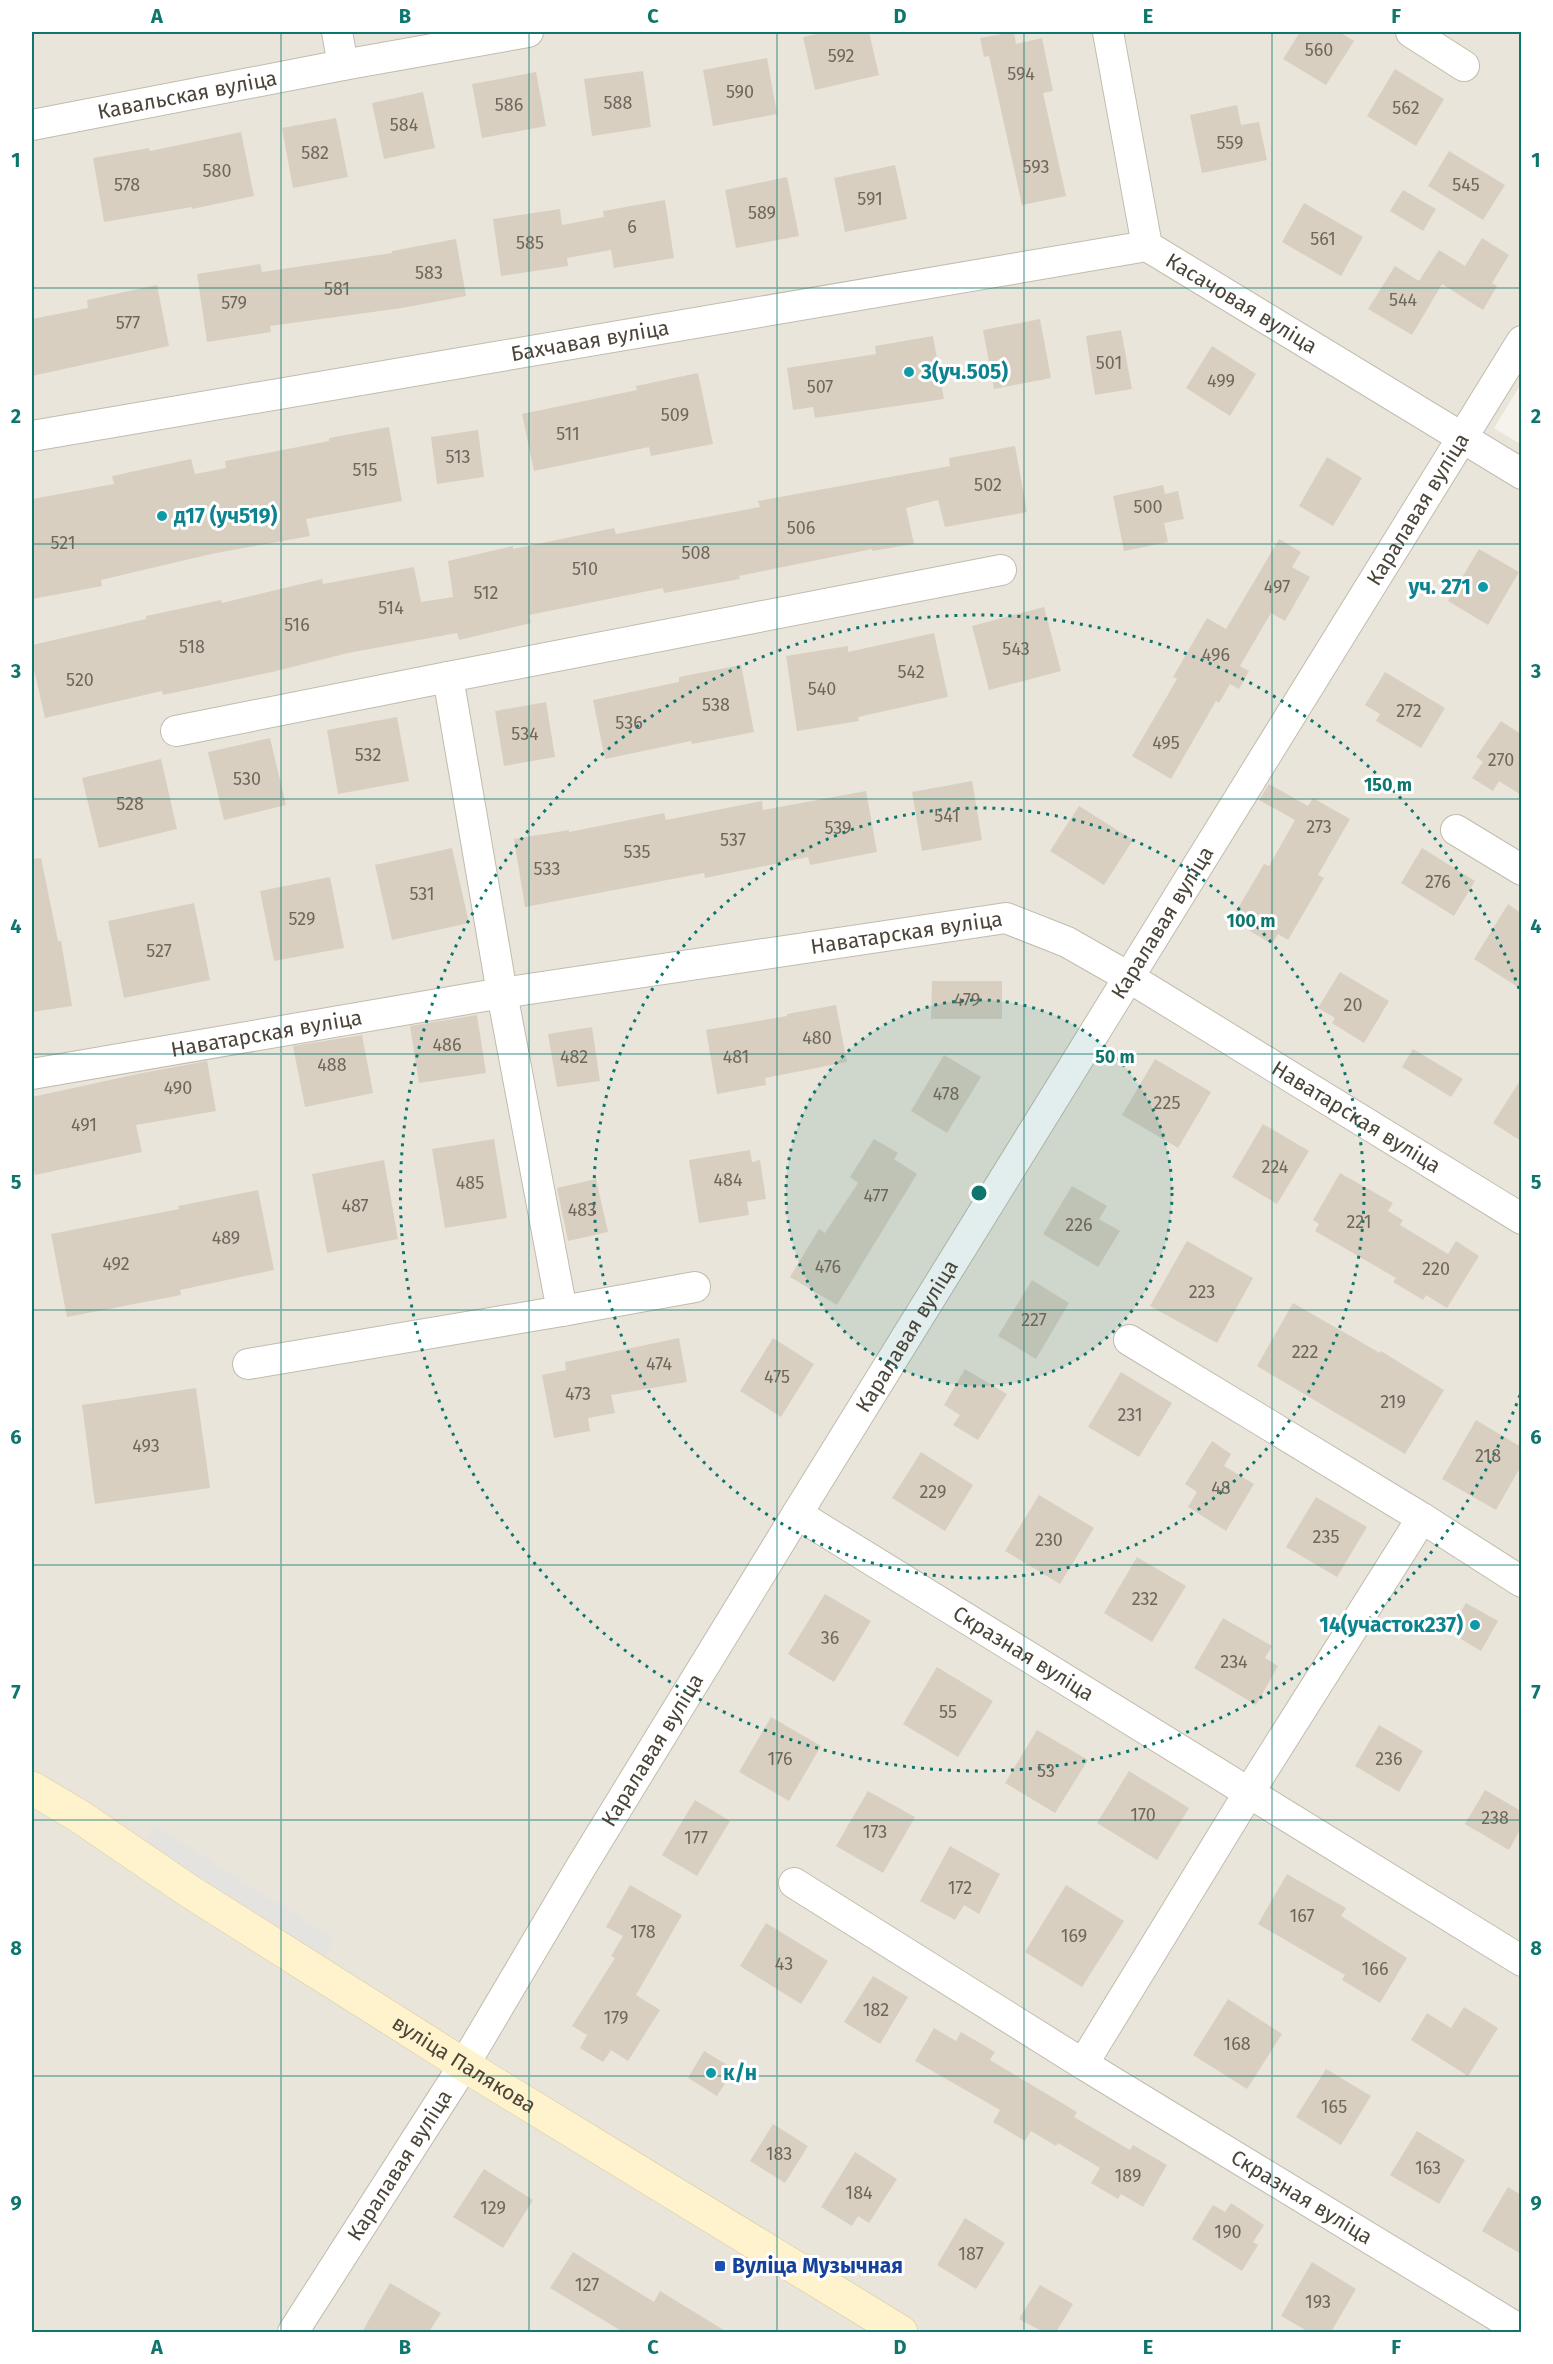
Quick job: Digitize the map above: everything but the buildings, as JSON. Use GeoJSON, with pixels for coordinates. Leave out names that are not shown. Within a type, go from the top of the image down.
{"type":"FeatureCollection","features":[{"type":"Feature","properties":{"kind":"street"},"geometry":{"type":"LineString","coordinates":[[337,32],[343,65]]}},
{"type":"Feature","properties":{"kind":"street","name":"Кавальская вуліца"},"geometry":{"type":"LineString","coordinates":[[32,124],[528,32]]}},
{"type":"Feature","properties":{"kind":"street","name":"Касачовая вуліца"},"geometry":{"type":"LineString","coordinates":[[1108,32],[1147,246],[1521,474]]}},
{"type":"Feature","properties":{"kind":"street"},"geometry":{"type":"LineString","coordinates":[[1411,32],[1464,66]]}},
{"type":"Feature","properties":{"kind":"street","name":"Бахчавая вуліца"},"geometry":{"type":"LineString","coordinates":[[32,436],[1147,246]]}},
{"type":"Feature","properties":{"kind":"street","name":"Каралавая вуліца"},"geometry":{"type":"LineString","coordinates":[[293,2332],[464,2065],[581,1867],[797,1514],[1130,978],[1521,341]]}},
{"type":"Feature","properties":{"kind":"street"},"geometry":{"type":"LineString","coordinates":[[176,731],[1001,570]]}},
{"type":"Feature","properties":{"kind":"street"},"geometry":{"type":"LineString","coordinates":[[448,677],[502,993],[562,1311]]}},
{"type":"Feature","properties":{"kind":"street"},"geometry":{"type":"LineString","coordinates":[[1456,830],[1521,870]]}},
{"type":"Feature","properties":{"kind":"street","name":"Наватарская вуліца"},"geometry":{"type":"LineString","coordinates":[[32,1074],[502,993],[1006,918],[1067,942],[1130,978],[1521,1219]]}},
{"type":"Feature","properties":{"kind":"street"},"geometry":{"type":"LineString","coordinates":[[248,1364],[696,1287]]}},
{"type":"Feature","properties":{"kind":"street"},"geometry":{"type":"LineString","coordinates":[[1129,1340],[1422,1518],[1521,1582]]}},
{"type":"Feature","properties":{"kind":"street","name":"Скразная вуліца"},"geometry":{"type":"LineString","coordinates":[[797,1514],[1521,1961]]}},
{"type":"Feature","properties":{"kind":"street"},"geometry":{"type":"LineString","coordinates":[[1083,2064],[1248,1794],[1422,1518]]}},
{"type":"Feature","properties":{"kind":"street","name":"вуліца Палякова"},"geometry":{"type":"LineString","coordinates":[[32,1788],[79,1816],[189,1891],[464,2065],[901,2332]]}},
{"type":"Feature","properties":{"kind":"street","name":"Скразная вуліца"},"geometry":{"type":"LineString","coordinates":[[794,1883],[1083,2064],[1521,2331]]}},
{"type":"Feature","properties":{"kind":"shaded area"},"geometry":{"type":"Polygon","coordinates":[[[32,32],[1521,32],[1521,384],[1494,428],[1522,445],[1521,2332],[32,2332],[32,32]]]}},
{"type":"Feature","properties":{"kind":"shaded area"},"geometry":{"type":"Polygon","coordinates":[[[155,1826],[335,1939],[324,1958],[143,1845],[155,1826]]]}},
{"type":"Feature","properties":{"kind":"place","name":"3(уч.505)"},"geometry":{"type":"Point","coordinates":[909,372]}},
{"type":"Feature","properties":{"kind":"place","name":"д17 (уч519)"},"geometry":{"type":"Point","coordinates":[162,516]}},
{"type":"Feature","properties":{"kind":"place","name":"уч. 271"},"geometry":{"type":"Point","coordinates":[1483,587]}},
{"type":"Feature","properties":{"kind":"place","name":"14(участок237)"},"geometry":{"type":"Point","coordinates":[1475,1625]}},
{"type":"Feature","properties":{"kind":"place","name":"к/н"},"geometry":{"type":"Point","coordinates":[711,2073]}},
{"type":"Feature","properties":{"kind":"place","name":"Вуліца Музычная"},"geometry":{"type":"Point","coordinates":[720,2266]}}]}
